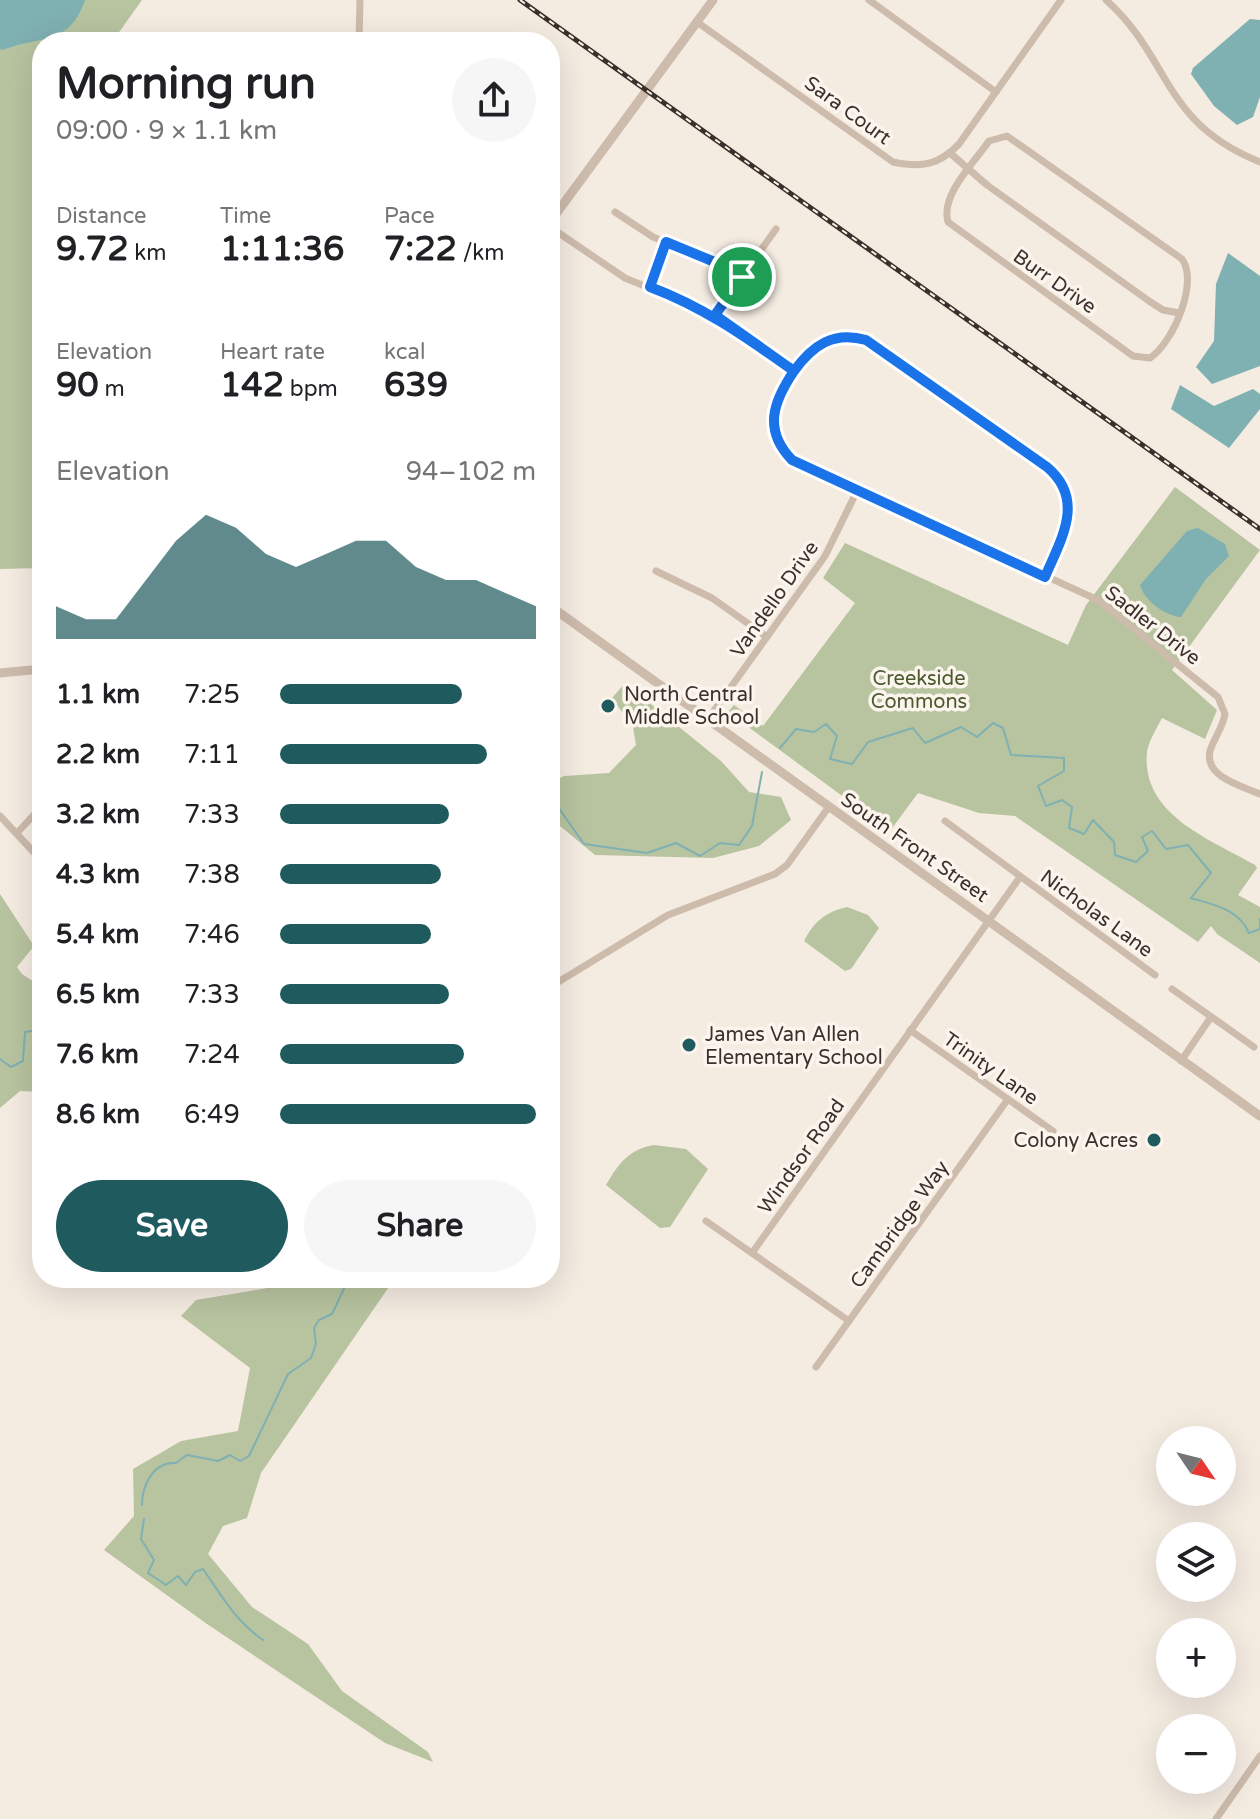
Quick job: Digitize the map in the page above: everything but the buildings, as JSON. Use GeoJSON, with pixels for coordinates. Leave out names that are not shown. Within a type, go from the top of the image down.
{"type":"FeatureCollection","features":[{"type":"Feature","properties":{"kind":"street"},"geometry":{"type":"LineString","coordinates":[[359,32],[360,0]]}},
{"type":"Feature","properties":{"kind":"street"},"geometry":{"type":"LineString","coordinates":[[560,210],[713,0]]}},
{"type":"Feature","properties":{"kind":"street"},"geometry":{"type":"LineString","coordinates":[[869,0],[996,92]]}},
{"type":"Feature","properties":{"kind":"street"},"geometry":{"type":"LineString","coordinates":[[950,153],[1061,0]]}},
{"type":"Feature","properties":{"kind":"street"},"geometry":{"type":"LineString","coordinates":[[1106,0],[1131,27],[1170,91],[1195,123],[1221,143],[1260,162]]}},
{"type":"Feature","properties":{"kind":"street","name":"Sara Court"},"geometry":{"type":"LineString","coordinates":[[697,22],[893,162],[924,166],[938,162],[950,153]]}},
{"type":"Feature","properties":{"kind":"street","name":"Burr Drive"},"geometry":{"type":"LineString","coordinates":[[1007,136],[1016,139],[1182,259],[1188,277],[1175,327],[1159,353],[1150,358],[1133,356],[948,222],[946,203],[968,171],[989,141],[1007,136]]}},
{"type":"Feature","properties":{"kind":"street","name":"Burr Drive"},"geometry":{"type":"LineString","coordinates":[[950,153],[968,171],[1149,301],[1163,310],[1179,313]]}},
{"type":"Feature","properties":{"kind":"street"},"geometry":{"type":"LineString","coordinates":[[615,212],[666,242],[727,267],[742,277]]}},
{"type":"Feature","properties":{"kind":"street"},"geometry":{"type":"LineString","coordinates":[[715,315],[776,229]]}},
{"type":"Feature","properties":{"kind":"street"},"geometry":{"type":"LineString","coordinates":[[560,232],[588,256],[625,278],[715,315],[794,371]]}},
{"type":"Feature","properties":{"kind":"street"},"geometry":{"type":"LineString","coordinates":[[650,287],[666,242]]}},
{"type":"Feature","properties":{"kind":"street","name":"Sadler Drive"},"geometry":{"type":"LineString","coordinates":[[1045,577],[1069,517],[1064,487],[1047,467],[866,340],[846,336],[826,341],[809,352],[773,408],[773,426],[779,445],[801,466],[1105,605],[1218,697],[1225,714],[1210,749],[1212,765],[1216,773],[1260,794]]}},
{"type":"Feature","properties":{"kind":"street","name":"Vandello Drive"},"geometry":{"type":"LineString","coordinates":[[708,719],[825,556],[857,491]]}},
{"type":"Feature","properties":{"kind":"street"},"geometry":{"type":"LineString","coordinates":[[656,571],[720,603],[767,637]]}},
{"type":"Feature","properties":{"kind":"street","name":"South Front Street"},"geometry":{"type":"LineString","coordinates":[[560,613],[1260,1116]]}},
{"type":"Feature","properties":{"kind":"street"},"geometry":{"type":"LineString","coordinates":[[0,673],[32,670]]}},
{"type":"Feature","properties":{"kind":"street"},"geometry":{"type":"LineString","coordinates":[[560,981],[668,915],[775,874],[787,865],[828,808]]}},
{"type":"Feature","properties":{"kind":"street"},"geometry":{"type":"LineString","coordinates":[[0,816],[32,849]]}},
{"type":"Feature","properties":{"kind":"street"},"geometry":{"type":"LineString","coordinates":[[18,832],[32,817]]}},
{"type":"Feature","properties":{"kind":"street","name":"Nicholas Lane"},"geometry":{"type":"LineString","coordinates":[[945,821],[1155,975]]}},
{"type":"Feature","properties":{"kind":"street","name":"Nicholas Lane"},"geometry":{"type":"LineString","coordinates":[[988,921],[1020,877]]}},
{"type":"Feature","properties":{"kind":"street","name":"Windsor Road"},"geometry":{"type":"LineString","coordinates":[[752,1253],[988,921]]}},
{"type":"Feature","properties":{"kind":"street"},"geometry":{"type":"LineString","coordinates":[[1172,989],[1254,1047]]}},
{"type":"Feature","properties":{"kind":"street"},"geometry":{"type":"LineString","coordinates":[[1181,1061],[1211,1017]]}},
{"type":"Feature","properties":{"kind":"street","name":"Trinity Lane"},"geometry":{"type":"LineString","coordinates":[[910,1030],[1053,1131]]}},
{"type":"Feature","properties":{"kind":"street","name":"Cambridge Way"},"geometry":{"type":"LineString","coordinates":[[816,1367],[1008,1099]]}},
{"type":"Feature","properties":{"kind":"street"},"geometry":{"type":"LineString","coordinates":[[706,1221],[849,1321]]}},
{"type":"Feature","properties":{"kind":"street"},"geometry":{"type":"LineString","coordinates":[[1216,1819],[1260,1756]]}},
{"type":"Feature","properties":{"kind":"green space"},"geometry":{"type":"Polygon","coordinates":[[[0,0],[142,0],[119,32],[32,32],[32,568],[0,569],[0,0]]]}},
{"type":"Feature","properties":{"kind":"green space","name":"Creekside Commons"},"geometry":{"type":"Polygon","coordinates":[[[1175,487],[1260,550],[1172,670],[1217,710],[1205,739],[1162,718],[1147,752],[1148,774],[1155,793],[1182,822],[1257,868],[1238,895],[1260,907],[1260,963],[1217,934],[1211,926],[1198,942],[1015,816],[979,813],[918,793],[890,831],[728,712],[734,705],[763,726],[855,603],[823,578],[845,543],[1068,645],[1086,605],[1175,487]]]}},
{"type":"Feature","properties":{"kind":"green space"},"geometry":{"type":"Polygon","coordinates":[[[625,683],[721,761],[749,792],[781,797],[791,820],[759,846],[713,858],[595,855],[560,826],[560,778],[609,773],[636,745],[633,727],[612,698],[625,683]]]}},
{"type":"Feature","properties":{"kind":"green space"},"geometry":{"type":"Polygon","coordinates":[[[0,894],[32,943],[32,948],[17,967],[32,980],[32,1092],[20,1091],[0,1108],[0,894]]]}},
{"type":"Feature","properties":{"kind":"green space"},"geometry":{"type":"Polygon","coordinates":[[[847,907],[868,915],[879,928],[851,969],[845,971],[804,941],[821,918],[847,907]]]}},
{"type":"Feature","properties":{"kind":"green space"},"geometry":{"type":"Polygon","coordinates":[[[654,1145],[686,1149],[708,1169],[670,1227],[660,1228],[606,1185],[625,1159],[638,1150],[654,1145]]]}},
{"type":"Feature","properties":{"kind":"green space"},"geometry":{"type":"Polygon","coordinates":[[[267,1288],[388,1288],[261,1473],[247,1518],[223,1526],[208,1554],[252,1607],[308,1644],[342,1691],[428,1752],[433,1762],[385,1743],[207,1624],[104,1550],[134,1516],[133,1469],[181,1441],[238,1431],[250,1368],[181,1316],[196,1300],[267,1288]]]}},
{"type":"Feature","properties":{"kind":"water"},"geometry":{"type":"Polygon","coordinates":[[[0,0],[85,0],[71,26],[63,32],[32,32],[32,41],[0,49],[0,0]]]}},
{"type":"Feature","properties":{"kind":"water"},"geometry":{"type":"Polygon","coordinates":[[[1250,19],[1260,20],[1260,97],[1253,117],[1237,125],[1214,106],[1191,74],[1193,68],[1250,19]]]}},
{"type":"Feature","properties":{"kind":"water"},"geometry":{"type":"Polygon","coordinates":[[[1228,253],[1260,276],[1260,366],[1212,384],[1196,367],[1214,341],[1216,284],[1228,253]]]}},
{"type":"Feature","properties":{"kind":"water"},"geometry":{"type":"Polygon","coordinates":[[[1180,385],[1214,406],[1253,389],[1260,394],[1260,409],[1229,448],[1171,409],[1180,385]]]}},
{"type":"Feature","properties":{"kind":"water"},"geometry":{"type":"Polygon","coordinates":[[[1198,528],[1225,544],[1229,556],[1206,579],[1181,617],[1175,616],[1151,602],[1140,585],[1187,531],[1198,528]]]}},
{"type":"Feature","properties":{"kind":"waterway"},"geometry":{"type":"LineString","coordinates":[[780,748],[796,729],[814,732],[826,724],[837,736],[830,759],[852,764],[868,742],[913,728],[925,743],[961,727],[977,737],[993,723],[1003,728],[1011,755],[1064,758],[1064,771],[1038,786],[1046,806],[1062,800],[1072,807],[1069,828],[1084,834],[1093,820],[1114,842],[1115,855],[1136,862],[1148,851],[1142,837],[1152,831],[1166,849],[1188,845],[1211,873],[1191,898],[1232,913],[1249,933],[1260,929],[1260,919]]}},
{"type":"Feature","properties":{"kind":"waterway"},"geometry":{"type":"LineString","coordinates":[[560,810],[584,844],[647,853],[676,843],[700,856],[720,843],[739,845],[752,826],[762,772]]}},
{"type":"Feature","properties":{"kind":"waterway"},"geometry":{"type":"LineString","coordinates":[[0,1059],[11,1067],[23,1061],[25,1032],[32,1031]]}},
{"type":"Feature","properties":{"kind":"waterway"},"geometry":{"type":"LineString","coordinates":[[142,1505],[150,1476],[161,1466],[176,1463],[187,1455],[218,1461],[230,1455],[240,1461],[249,1456],[288,1374],[311,1358],[316,1344],[314,1328],[319,1320],[332,1314],[344,1288]]}},
{"type":"Feature","properties":{"kind":"waterway"},"geometry":{"type":"LineString","coordinates":[[144,1519],[141,1539],[154,1560],[148,1573],[166,1585],[178,1576],[186,1585],[195,1572],[203,1569],[237,1616],[263,1640]]}},
{"type":"Feature","properties":{"kind":"railway"},"geometry":{"type":"LineString","coordinates":[[520,0],[1260,529]]}},
{"type":"Feature","properties":{"kind":"place","name":"North Central Middle School"},"geometry":{"type":"Point","coordinates":[608,706]}},
{"type":"Feature","properties":{"kind":"place","name":"James Van Allen Elementary School"},"geometry":{"type":"Point","coordinates":[689,1045]}},
{"type":"Feature","properties":{"kind":"place","name":"Colony Acres"},"geometry":{"type":"Point","coordinates":[1154,1140]}},
{"type":"Feature","properties":{"kind":"route"},"geometry":{"type":"LineString","coordinates":[[742,277],[699,254],[666,242],[650,287],[715,315],[749,339],[794,371],[809,352],[826,341],[846,336],[866,340],[1047,467],[1064,487],[1069,517],[1045,577],[792,460],[779,445],[772,417],[776,398],[794,371],[715,315],[742,277]]}}]}
